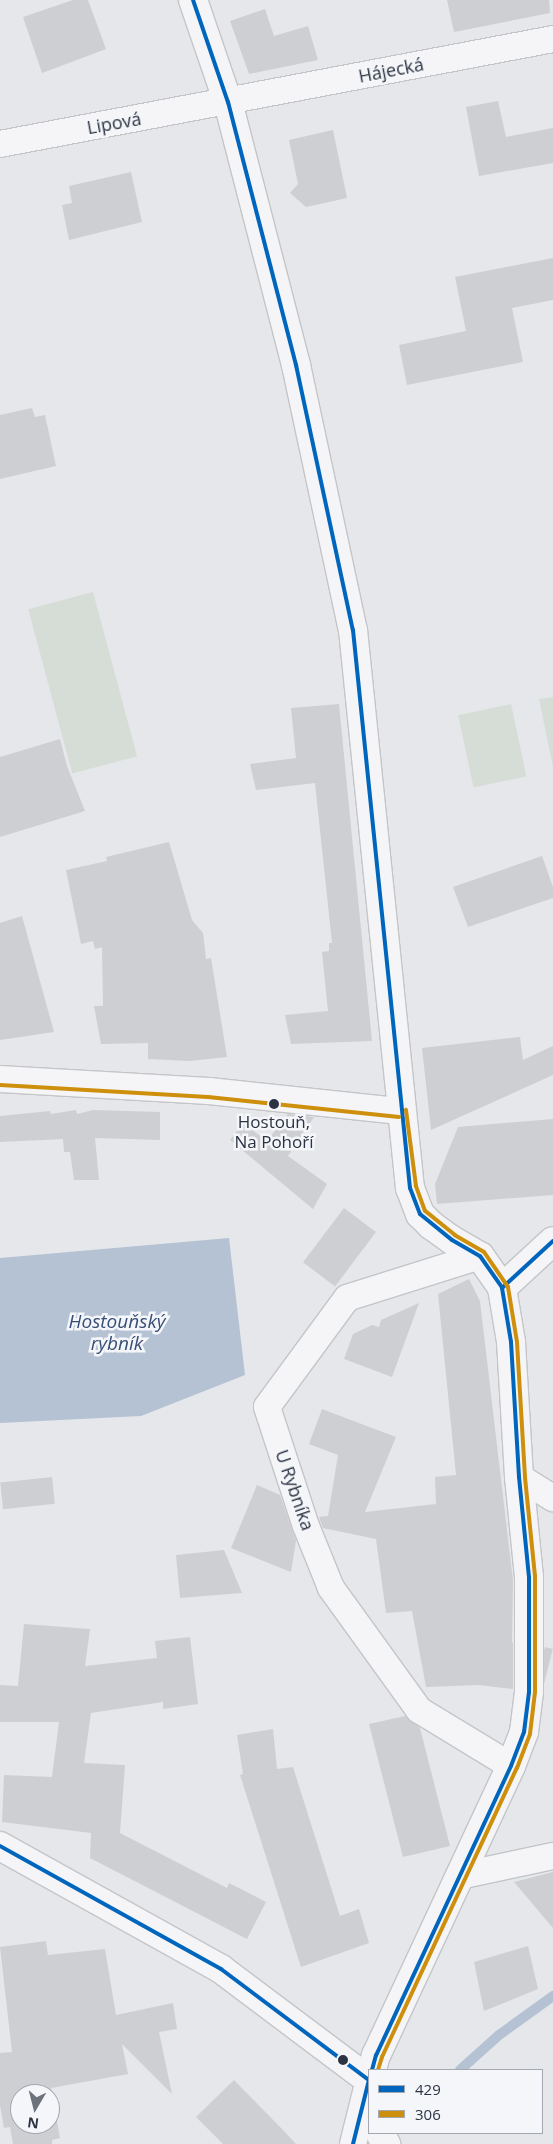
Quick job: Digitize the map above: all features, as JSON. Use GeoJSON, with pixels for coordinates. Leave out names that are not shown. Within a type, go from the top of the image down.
{"type":"FeatureCollection","features":[{"type":"Feature","properties":{"kind":"street"},"geometry":{"type":"LineString","coordinates":[[193,0],[228,102],[296,365],[353,630],[400,1111],[410,1188],[420,1214],[445,1235],[480,1256],[502,1288],[512,1342],[519,1477],[529,1577],[529,1692],[524,1732],[511,1766],[376,2055],[372,2069]]}},
{"type":"Feature","properties":{"kind":"street","name":"Hájecká"},"geometry":{"type":"LineString","coordinates":[[228,102],[553,39]]}},
{"type":"Feature","properties":{"kind":"street","name":"Lipová"},"geometry":{"type":"LineString","coordinates":[[0,144],[228,102]]}},
{"type":"Feature","properties":{"kind":"street"},"geometry":{"type":"LineString","coordinates":[[0,1079],[210,1091],[400,1111]]}},
{"type":"Feature","properties":{"kind":"street"},"geometry":{"type":"LineString","coordinates":[[502,1288],[553,1241]]}},
{"type":"Feature","properties":{"kind":"street","name":"U Rybníka"},"geometry":{"type":"LineString","coordinates":[[480,1256],[347,1298],[267,1407],[306,1526],[331,1588],[419,1710],[511,1766]]}},
{"type":"Feature","properties":{"kind":"street"},"geometry":{"type":"LineString","coordinates":[[519,1477],[553,1498]]}},
{"type":"Feature","properties":{"kind":"street"},"geometry":{"type":"LineString","coordinates":[[0,1846],[221,1969],[368,2079]]}},
{"type":"Feature","properties":{"kind":"street"},"geometry":{"type":"LineString","coordinates":[[459,1876],[553,1856]]}},
{"type":"Feature","properties":{"kind":"street"},"geometry":{"type":"LineString","coordinates":[[353,2144],[368,2084]]}},
{"type":"Feature","properties":{"kind":"shaded area"},"geometry":{"type":"Polygon","coordinates":[[[93,592],[137,756],[72,774],[28,609],[93,592]]]}},
{"type":"Feature","properties":{"kind":"shaded area"},"geometry":{"type":"Polygon","coordinates":[[[553,697],[553,767],[539,699],[553,697]]]}},
{"type":"Feature","properties":{"kind":"shaded area"},"geometry":{"type":"Polygon","coordinates":[[[511,704],[526,776],[474,788],[458,715],[511,704]]]}},
{"type":"Feature","properties":{"kind":"water","name":"Hostouňský rybník"},"geometry":{"type":"Polygon","coordinates":[[[229,1238],[245,1375],[141,1416],[0,1423],[0,1258],[229,1238]]]}},
{"type":"Feature","properties":{"kind":"building"},"geometry":{"type":"Polygon","coordinates":[[[73,0],[88,0],[106,49],[42,73],[23,17],[73,0]]]}},
{"type":"Feature","properties":{"kind":"building"},"geometry":{"type":"Polygon","coordinates":[[[447,0],[549,0],[550,13],[454,32],[447,0]]]}},
{"type":"Feature","properties":{"kind":"building"},"geometry":{"type":"Polygon","coordinates":[[[265,9],[274,36],[308,26],[318,60],[249,74],[230,21],[265,9]]]}},
{"type":"Feature","properties":{"kind":"building"},"geometry":{"type":"Polygon","coordinates":[[[498,101],[506,137],[553,128],[553,163],[479,176],[466,107],[498,101]]]}},
{"type":"Feature","properties":{"kind":"building"},"geometry":{"type":"Polygon","coordinates":[[[333,130],[347,198],[306,207],[290,193],[298,184],[289,140],[333,130]]]}},
{"type":"Feature","properties":{"kind":"building"},"geometry":{"type":"Polygon","coordinates":[[[131,172],[142,222],[69,240],[62,205],[72,203],[69,186],[131,172]]]}},
{"type":"Feature","properties":{"kind":"building"},"geometry":{"type":"Polygon","coordinates":[[[553,258],[553,300],[512,308],[523,362],[407,385],[399,345],[466,331],[455,277],[553,258]]]}},
{"type":"Feature","properties":{"kind":"building"},"geometry":{"type":"Polygon","coordinates":[[[32,408],[35,417],[45,415],[56,466],[0,479],[0,415],[32,408]]]}},
{"type":"Feature","properties":{"kind":"building"},"geometry":{"type":"Polygon","coordinates":[[[339,704],[372,1041],[291,1044],[285,1015],[328,1011],[322,952],[329,951],[329,943],[332,943],[315,783],[256,790],[250,764],[296,758],[291,708],[339,704]]]}},
{"type":"Feature","properties":{"kind":"building"},"geometry":{"type":"Polygon","coordinates":[[[60,739],[67,766],[85,811],[0,837],[0,757],[60,739]]]}},
{"type":"Feature","properties":{"kind":"building"},"geometry":{"type":"Polygon","coordinates":[[[169,842],[192,920],[203,933],[206,959],[211,958],[227,1057],[190,1061],[148,1059],[148,1043],[101,1044],[94,1006],[103,1006],[102,947],[95,949],[93,941],[81,944],[66,870],[107,861],[106,857],[169,842]]]}},
{"type":"Feature","properties":{"kind":"building"},"geometry":{"type":"Polygon","coordinates":[[[542,856],[553,887],[553,898],[468,927],[453,887],[542,856]]]}},
{"type":"Feature","properties":{"kind":"building"},"geometry":{"type":"Polygon","coordinates":[[[22,916],[54,1032],[0,1040],[0,923],[22,916]]]}},
{"type":"Feature","properties":{"kind":"building"},"geometry":{"type":"Polygon","coordinates":[[[520,1037],[523,1060],[553,1046],[553,1075],[431,1130],[422,1048],[520,1037]]]}},
{"type":"Feature","properties":{"kind":"building"},"geometry":{"type":"Polygon","coordinates":[[[76,1110],[77,1114],[93,1110],[160,1112],[160,1140],[95,1138],[99,1180],[74,1180],[70,1152],[64,1152],[63,1139],[0,1142],[0,1116],[50,1111],[51,1114],[76,1110]]]}},
{"type":"Feature","properties":{"kind":"building"},"geometry":{"type":"Polygon","coordinates":[[[288,1114],[314,1117],[288,1156],[327,1184],[313,1209],[230,1140],[243,1123],[267,1141],[288,1114]]]}},
{"type":"Feature","properties":{"kind":"building"},"geometry":{"type":"Polygon","coordinates":[[[553,1119],[553,1195],[437,1204],[435,1184],[458,1127],[553,1119]]]}},
{"type":"Feature","properties":{"kind":"building"},"geometry":{"type":"Polygon","coordinates":[[[344,1208],[376,1232],[335,1286],[303,1262],[344,1208]]]}},
{"type":"Feature","properties":{"kind":"building"},"geometry":{"type":"Polygon","coordinates":[[[469,1279],[480,1301],[513,1581],[513,1689],[479,1685],[426,1687],[412,1611],[386,1613],[376,1539],[323,1528],[319,1517],[328,1516],[338,1455],[309,1444],[322,1409],[396,1437],[365,1512],[436,1504],[435,1477],[456,1475],[438,1294],[469,1279]]]}},
{"type":"Feature","properties":{"kind":"building"},"geometry":{"type":"Polygon","coordinates":[[[419,1303],[392,1377],[344,1359],[353,1334],[372,1325],[379,1327],[381,1320],[419,1303]]]}},
{"type":"Feature","properties":{"kind":"building"},"geometry":{"type":"Polygon","coordinates":[[[52,1477],[55,1504],[3,1509],[0,1482],[52,1477]]]}},
{"type":"Feature","properties":{"kind":"building"},"geometry":{"type":"Polygon","coordinates":[[[257,1485],[280,1495],[296,1541],[291,1572],[231,1548],[257,1485]]]}},
{"type":"Feature","properties":{"kind":"building"},"geometry":{"type":"Polygon","coordinates":[[[224,1550],[242,1593],[180,1598],[176,1555],[224,1550]]]}},
{"type":"Feature","properties":{"kind":"building"},"geometry":{"type":"Polygon","coordinates":[[[24,1624],[90,1629],[85,1666],[157,1658],[155,1641],[190,1637],[198,1704],[163,1709],[163,1702],[91,1713],[84,1763],[125,1765],[120,1833],[227,1888],[229,1883],[266,1902],[247,1939],[90,1858],[91,1833],[2,1822],[4,1775],[52,1777],[59,1722],[0,1722],[0,1685],[18,1686],[24,1624]]]}},
{"type":"Feature","properties":{"kind":"building"},"geometry":{"type":"Polygon","coordinates":[[[545,1647],[553,1649],[542,1693],[534,1691],[545,1647]]]}},
{"type":"Feature","properties":{"kind":"building"},"geometry":{"type":"Polygon","coordinates":[[[405,1716],[420,1728],[450,1846],[403,1857],[369,1724],[405,1716]]]}},
{"type":"Feature","properties":{"kind":"building"},"geometry":{"type":"Polygon","coordinates":[[[273,1729],[277,1769],[293,1767],[340,1916],[359,1909],[369,1943],[301,1967],[240,1775],[243,1774],[237,1735],[273,1729]]]}},
{"type":"Feature","properties":{"kind":"building"},"geometry":{"type":"Polygon","coordinates":[[[553,1872],[553,1928],[514,1882],[553,1872]]]}},
{"type":"Feature","properties":{"kind":"building"},"geometry":{"type":"Polygon","coordinates":[[[46,1941],[48,1955],[105,1949],[116,2015],[173,2003],[177,2029],[159,2032],[172,2094],[122,2044],[128,2074],[60,2086],[60,2084],[10,2084],[10,2127],[4,2128],[0,2105],[0,2053],[12,2052],[0,1947],[46,1941]]]}},
{"type":"Feature","properties":{"kind":"building"},"geometry":{"type":"Polygon","coordinates":[[[528,1946],[538,1989],[484,2011],[474,1962],[528,1946]]]}},
{"type":"Feature","properties":{"kind":"building"},"geometry":{"type":"Polygon","coordinates":[[[234,2080],[296,2144],[223,2144],[196,2117],[234,2080]]]}},
{"type":"Feature","properties":{"kind":"building"},"geometry":{"type":"Polygon","coordinates":[[[11,2134],[59,2134],[60,2138],[52,2140],[52,2144],[13,2144],[11,2134]]]}},
{"type":"Feature","properties":{"kind":"waterway"},"geometry":{"type":"LineString","coordinates":[[461,2069],[499,2035],[553,1996]]}},
{"type":"Feature","properties":{"kind":"transit line","name":"429"},"geometry":{"type":"LineString","coordinates":[[193,0],[228,102],[296,365],[353,630],[410,1188],[420,1214],[452,1240],[480,1256],[502,1288],[511,1342],[519,1477],[529,1577],[529,1692],[524,1732],[511,1766],[376,2055],[372,2069]]}},
{"type":"Feature","properties":{"kind":"transit line","name":"306"},"geometry":{"type":"LineString","coordinates":[[0,1085],[208,1097],[399,1117]]}},
{"type":"Feature","properties":{"kind":"transit line","name":"306"},"geometry":{"type":"LineString","coordinates":[[378,2069],[382,2057],[517,1768],[530,1734],[535,1692],[535,1576],[525,1477],[517,1342],[508,1287],[484,1252],[455,1235],[425,1211],[416,1186],[406,1110]]}},
{"type":"Feature","properties":{"kind":"transit line","name":"429"},"geometry":{"type":"LineString","coordinates":[[502,1288],[553,1241]]}},
{"type":"Feature","properties":{"kind":"transit line","name":"429"},"geometry":{"type":"LineString","coordinates":[[0,1846],[221,1969],[368,2079]]}},
{"type":"Feature","properties":{"kind":"transit line","name":"429"},"geometry":{"type":"LineString","coordinates":[[353,2144],[368,2084]]}},
{"type":"Feature","properties":{"kind":"place","name":"Hostouň, Na Pohoří"},"geometry":{"type":"Point","coordinates":[274,1104]}}]}
